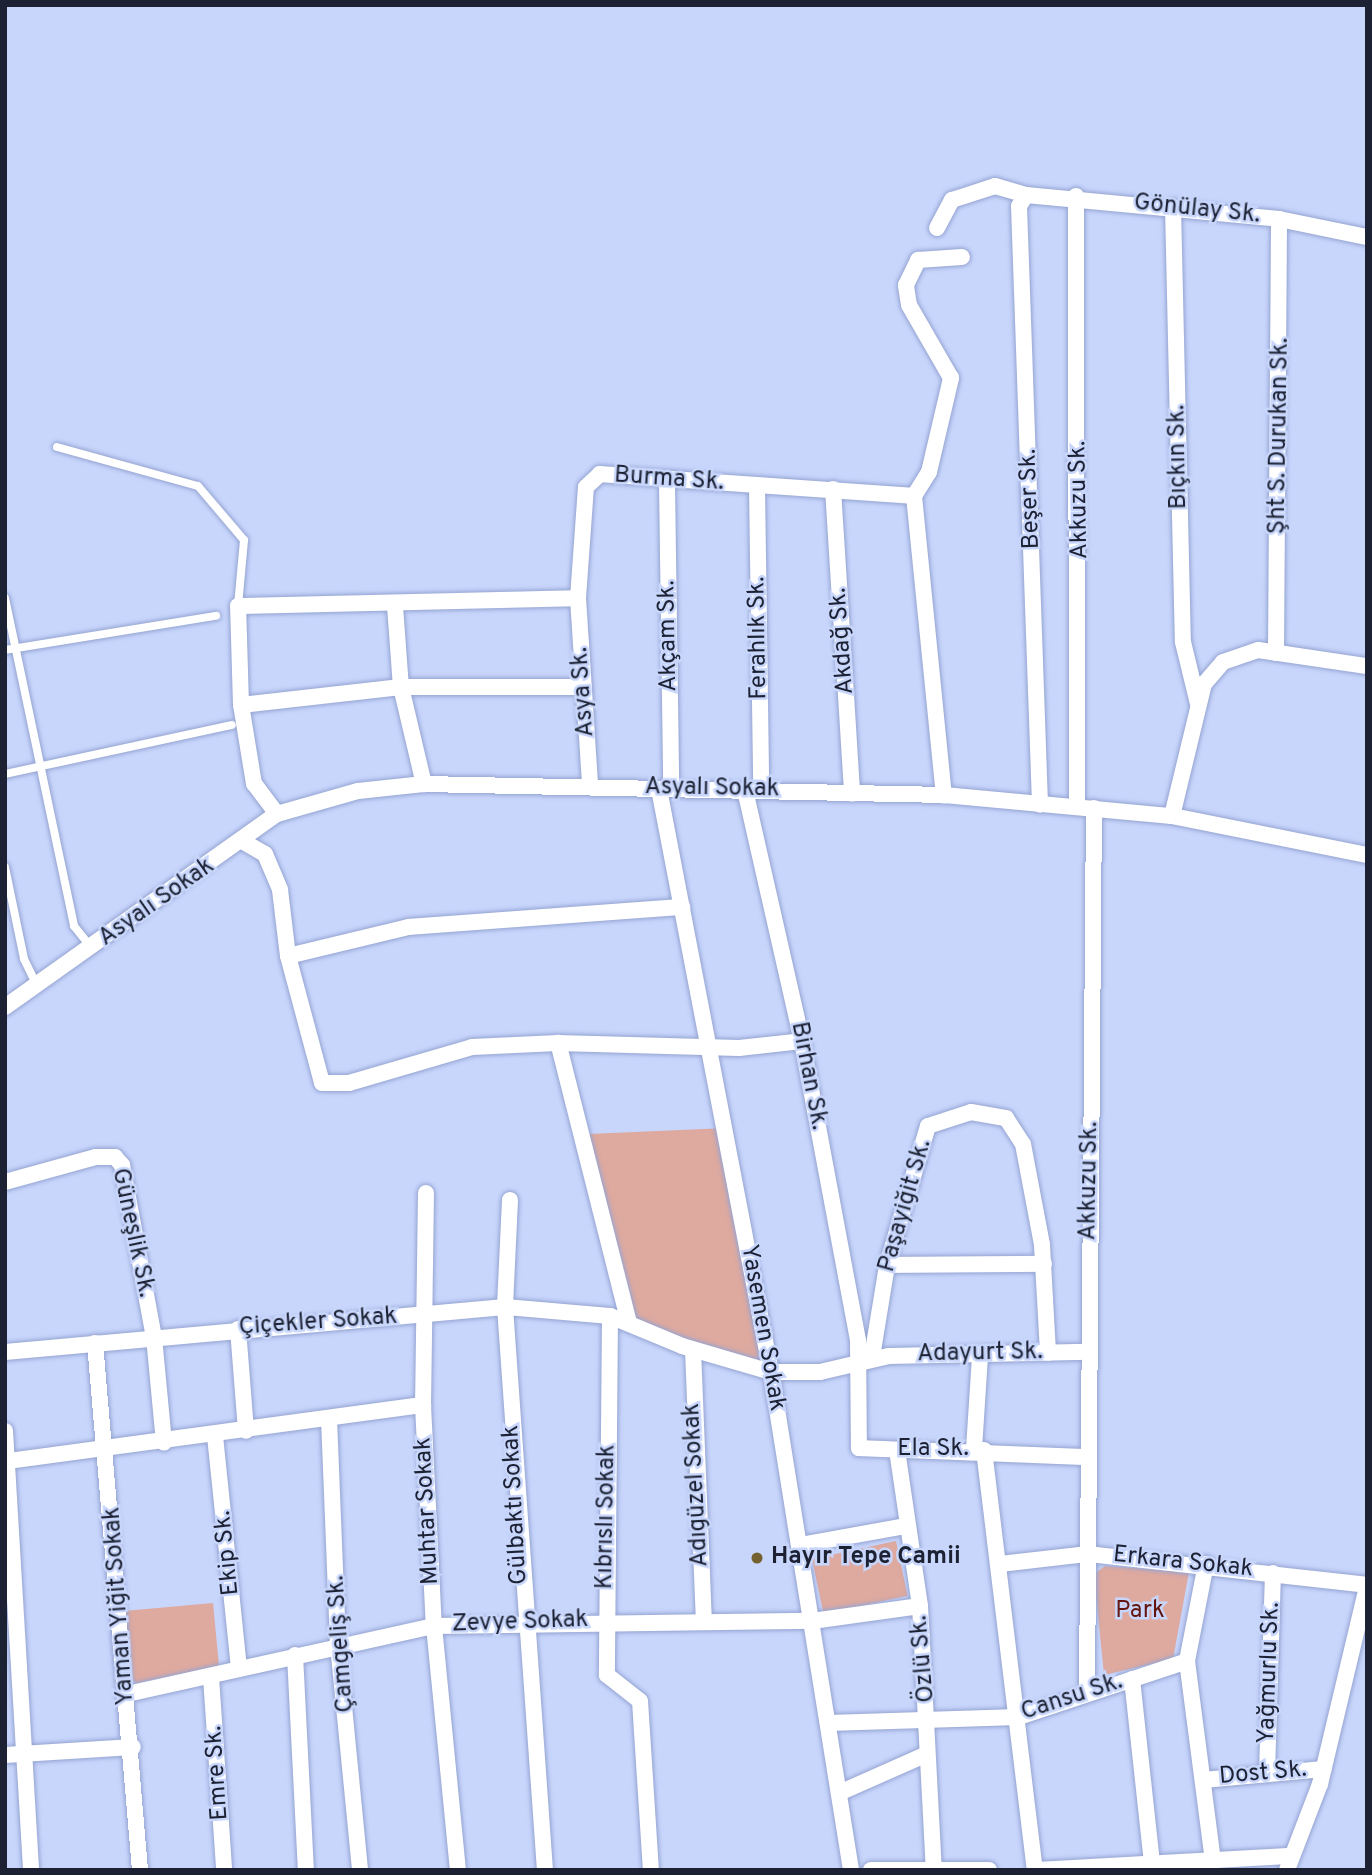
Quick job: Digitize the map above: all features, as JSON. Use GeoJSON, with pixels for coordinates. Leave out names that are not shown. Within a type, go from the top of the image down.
{"type":"FeatureCollection","features":[{"type":"Feature","properties":{"kind":"street","name":"Gönülay Sk."},"geometry":{"type":"LineString","coordinates":[[937,228],[952,200],[995,186],[1026,195],[1076,196],[1279,219],[1367,237]]}},
{"type":"Feature","properties":{"kind":"street","name":"Beşer Sk."},"geometry":{"type":"LineString","coordinates":[[1026,195],[1019,206],[1040,804]]}},
{"type":"Feature","properties":{"kind":"street","name":"Akkuzu Sk."},"geometry":{"type":"LineString","coordinates":[[1076,196],[1077,804]]}},
{"type":"Feature","properties":{"kind":"street","name":"Bıçkın Sk."},"geometry":{"type":"LineString","coordinates":[[1173,207],[1183,642],[1198,704]]}},
{"type":"Feature","properties":{"kind":"street","name":"Şht S. Durukan Sk."},"geometry":{"type":"LineString","coordinates":[[1276,653],[1283,387],[1279,219]]}},
{"type":"Feature","properties":{"kind":"street"},"geometry":{"type":"LineString","coordinates":[[944,795],[915,496],[929,472],[951,378],[909,305],[906,285],[918,260],[962,257]]}},
{"type":"Feature","properties":{"kind":"street","name":"Burma Sk."},"geometry":{"type":"LineString","coordinates":[[578,598],[586,486],[600,474],[667,483],[833,489],[915,496]]}},
{"type":"Feature","properties":{"kind":"street","name":"Akçam Sk."},"geometry":{"type":"LineString","coordinates":[[665,788],[667,483]]}},
{"type":"Feature","properties":{"kind":"street","name":"Ferahlık Sk."},"geometry":{"type":"LineString","coordinates":[[753,790],[757,486]]}},
{"type":"Feature","properties":{"kind":"street","name":"Akdağ Sk."},"geometry":{"type":"LineString","coordinates":[[833,489],[852,793]]}},
{"type":"Feature","properties":{"kind":"street"},"geometry":{"type":"LineString","coordinates":[[277,814],[254,784],[241,705],[237,606],[395,606],[578,598]]}},
{"type":"Feature","properties":{"kind":"street","name":"Asya Sk."},"geometry":{"type":"LineString","coordinates":[[578,598],[590,786]]}},
{"type":"Feature","properties":{"kind":"street"},"geometry":{"type":"LineString","coordinates":[[395,606],[401,687],[424,784]]}},
{"type":"Feature","properties":{"kind":"street"},"geometry":{"type":"LineString","coordinates":[[1172,816],[1204,684],[1223,662],[1258,650],[1367,666]]}},
{"type":"Feature","properties":{"kind":"street"},"geometry":{"type":"LineString","coordinates":[[241,705],[401,687],[584,687]]}},
{"type":"Feature","properties":{"kind":"street","name":"Asyalı Sokak"},"geometry":{"type":"LineString","coordinates":[[5,1007],[244,842],[277,814],[358,791],[424,784],[944,795],[1040,804],[1077,804],[1172,816],[1367,855]]}},
{"type":"Feature","properties":{"kind":"street","name":"Yasemen Sokak"},"geometry":{"type":"LineString","coordinates":[[665,788],[682,907],[712,1047],[771,1372],[851,1870]]}},
{"type":"Feature","properties":{"kind":"street","name":"Birhan Sk."},"geometry":{"type":"LineString","coordinates":[[753,790],[858,1341],[857,1365]]}},
{"type":"Feature","properties":{"kind":"street","name":"Akkuzu Sk."},"geometry":{"type":"LineString","coordinates":[[1087,1692],[1094,808]]}},
{"type":"Feature","properties":{"kind":"street"},"geometry":{"type":"LineString","coordinates":[[244,842],[265,854],[280,890],[288,956],[322,1083],[349,1083],[472,1047],[558,1043],[712,1047],[802,1041]]}},
{"type":"Feature","properties":{"kind":"street"},"geometry":{"type":"LineString","coordinates":[[288,956],[409,928],[682,907]]}},
{"type":"Feature","properties":{"kind":"street"},"geometry":{"type":"LineString","coordinates":[[558,1043],[629,1323]]}},
{"type":"Feature","properties":{"kind":"street","name":"Paşayiğit Sk."},"geometry":{"type":"LineString","coordinates":[[872,1357],[887,1265],[928,1126],[971,1112],[1006,1118],[1023,1143],[1044,1264],[1048,1353]]}},
{"type":"Feature","properties":{"kind":"street","name":"Güneşlik Sk."},"geometry":{"type":"LineString","coordinates":[[5,1182],[115,1157],[122,1164],[154,1337]]}},
{"type":"Feature","properties":{"kind":"street","name":"Muhtar Sokak"},"geometry":{"type":"LineString","coordinates":[[426,1193],[421,1316],[423,1405],[434,1626],[458,1870]]}},
{"type":"Feature","properties":{"kind":"street","name":"Gülbaktı Sokak"},"geometry":{"type":"LineString","coordinates":[[510,1200],[505,1307],[523,1621],[545,1870]]}},
{"type":"Feature","properties":{"kind":"street"},"geometry":{"type":"LineString","coordinates":[[887,1265],[1044,1264]]}},
{"type":"Feature","properties":{"kind":"street","name":"Çiçekler Sokak"},"geometry":{"type":"LineString","coordinates":[[5,1352],[505,1307],[610,1316],[693,1350],[771,1372]]}},
{"type":"Feature","properties":{"kind":"street","name":"Kıbrıslı Sokak"},"geometry":{"type":"LineString","coordinates":[[610,1316],[607,1675],[640,1701],[651,1870]]}},
{"type":"Feature","properties":{"kind":"street"},"geometry":{"type":"LineString","coordinates":[[238,1329],[246,1431]]}},
{"type":"Feature","properties":{"kind":"street"},"geometry":{"type":"LineString","coordinates":[[154,1337],[164,1443]]}},
{"type":"Feature","properties":{"kind":"street","name":"Yaman Yiğit Sokak"},"geometry":{"type":"LineString","coordinates":[[95,1343],[133,1747],[140,1870]]}},
{"type":"Feature","properties":{"kind":"street","name":"Adıgüzel Sokak"},"geometry":{"type":"LineString","coordinates":[[693,1350],[704,1620]]}},
{"type":"Feature","properties":{"kind":"street","name":"Adayurt Sk."},"geometry":{"type":"LineString","coordinates":[[872,1357],[1088,1352]]}},
{"type":"Feature","properties":{"kind":"street"},"geometry":{"type":"LineString","coordinates":[[980,1355],[979,1450],[1000,1564],[1036,1870],[1288,1863],[1323,1769],[1367,1586]]}},
{"type":"Feature","properties":{"kind":"street"},"geometry":{"type":"LineString","coordinates":[[771,1372],[857,1365],[872,1357]]}},
{"type":"Feature","properties":{"kind":"street","name":"Ela Sk."},"geometry":{"type":"LineString","coordinates":[[857,1365],[859,1448],[979,1450],[1088,1457]]}},
{"type":"Feature","properties":{"kind":"street"},"geometry":{"type":"LineString","coordinates":[[8,1461],[106,1452],[423,1405]]}},
{"type":"Feature","properties":{"kind":"street","name":"Çamgeliş Sk."},"geometry":{"type":"LineString","coordinates":[[329,1419],[338,1645],[360,1870]]}},
{"type":"Feature","properties":{"kind":"street"},"geometry":{"type":"LineString","coordinates":[[5,1431],[27,1754],[31,1870]]}},
{"type":"Feature","properties":{"kind":"street","name":"Ekip Sk."},"geometry":{"type":"LineString","coordinates":[[215,1436],[239,1669]]}},
{"type":"Feature","properties":{"kind":"street","name":"Özlü Sk."},"geometry":{"type":"LineString","coordinates":[[897,1450],[906,1527],[920,1606],[929,1720],[927,1754],[934,1870]]}},
{"type":"Feature","properties":{"kind":"street"},"geometry":{"type":"LineString","coordinates":[[800,1545],[906,1527]]}},
{"type":"Feature","properties":{"kind":"street","name":"Erkara Sokak"},"geometry":{"type":"LineString","coordinates":[[1000,1564],[1088,1554],[1206,1564],[1367,1586]]}},
{"type":"Feature","properties":{"kind":"street"},"geometry":{"type":"LineString","coordinates":[[1204,1864],[1203,1780],[1187,1661],[1206,1564]]}},
{"type":"Feature","properties":{"kind":"street","name":"Yağmurlu Sk."},"geometry":{"type":"LineString","coordinates":[[1267,1774],[1273,1573]]}},
{"type":"Feature","properties":{"kind":"street","name":"Zevye Sokak"},"geometry":{"type":"LineString","coordinates":[[127,1694],[211,1677],[338,1645],[434,1626],[523,1621],[812,1621],[920,1606]]}},
{"type":"Feature","properties":{"kind":"street"},"geometry":{"type":"LineString","coordinates":[[295,1655],[306,1870]]}},
{"type":"Feature","properties":{"kind":"street","name":"Cansu Sk."},"geometry":{"type":"LineString","coordinates":[[828,1723],[1019,1717],[1087,1692],[1187,1661]]}},
{"type":"Feature","properties":{"kind":"street","name":"Emre Sk."},"geometry":{"type":"LineString","coordinates":[[211,1677],[224,1870]]}},
{"type":"Feature","properties":{"kind":"street"},"geometry":{"type":"LineString","coordinates":[[1132,1679],[1144,1866]]}},
{"type":"Feature","properties":{"kind":"street"},"geometry":{"type":"LineString","coordinates":[[5,1755],[133,1747]]}},
{"type":"Feature","properties":{"kind":"street"},"geometry":{"type":"LineString","coordinates":[[839,1793],[927,1754]]}},
{"type":"Feature","properties":{"kind":"street","name":"Dost Sk."},"geometry":{"type":"LineString","coordinates":[[1203,1780],[1323,1769]]}},
{"type":"Feature","properties":{"kind":"street"},"geometry":{"type":"LineString","coordinates":[[872,1870],[989,1870]]}},
{"type":"Feature","properties":{"kind":"lane"},"geometry":{"type":"LineString","coordinates":[[57,447],[198,485],[243,540],[237,606]]}},
{"type":"Feature","properties":{"kind":"lane"},"geometry":{"type":"LineString","coordinates":[[5,598],[10,650],[74,926],[92,948]]}},
{"type":"Feature","properties":{"kind":"lane"},"geometry":{"type":"LineString","coordinates":[[10,650],[216,616]]}},
{"type":"Feature","properties":{"kind":"lane"},"geometry":{"type":"LineString","coordinates":[[5,774],[232,725]]}},
{"type":"Feature","properties":{"kind":"lane"},"geometry":{"type":"LineString","coordinates":[[5,867],[24,959],[37,986]]}},
{"type":"Feature","properties":{"kind":"green space"},"geometry":{"type":"Polygon","coordinates":[[[727,1128],[771,1372],[629,1323],[588,1134],[727,1128]]]}},
{"type":"Feature","properties":{"kind":"green space"},"geometry":{"type":"Polygon","coordinates":[[[896,1541],[908,1596],[824,1614],[812,1559],[896,1541]]]}},
{"type":"Feature","properties":{"kind":"green space","name":"Park"},"geometry":{"type":"Polygon","coordinates":[[[1105,1566],[1189,1572],[1173,1659],[1104,1675],[1094,1574],[1105,1566]]]}},
{"type":"Feature","properties":{"kind":"green space"},"geometry":{"type":"Polygon","coordinates":[[[213,1603],[219,1666],[137,1683],[129,1678],[124,1611],[213,1603]]]}},
{"type":"Feature","properties":{"kind":"place","name":"Hayır Tepe Camii"},"geometry":{"type":"Point","coordinates":[757,1558]}}]}
